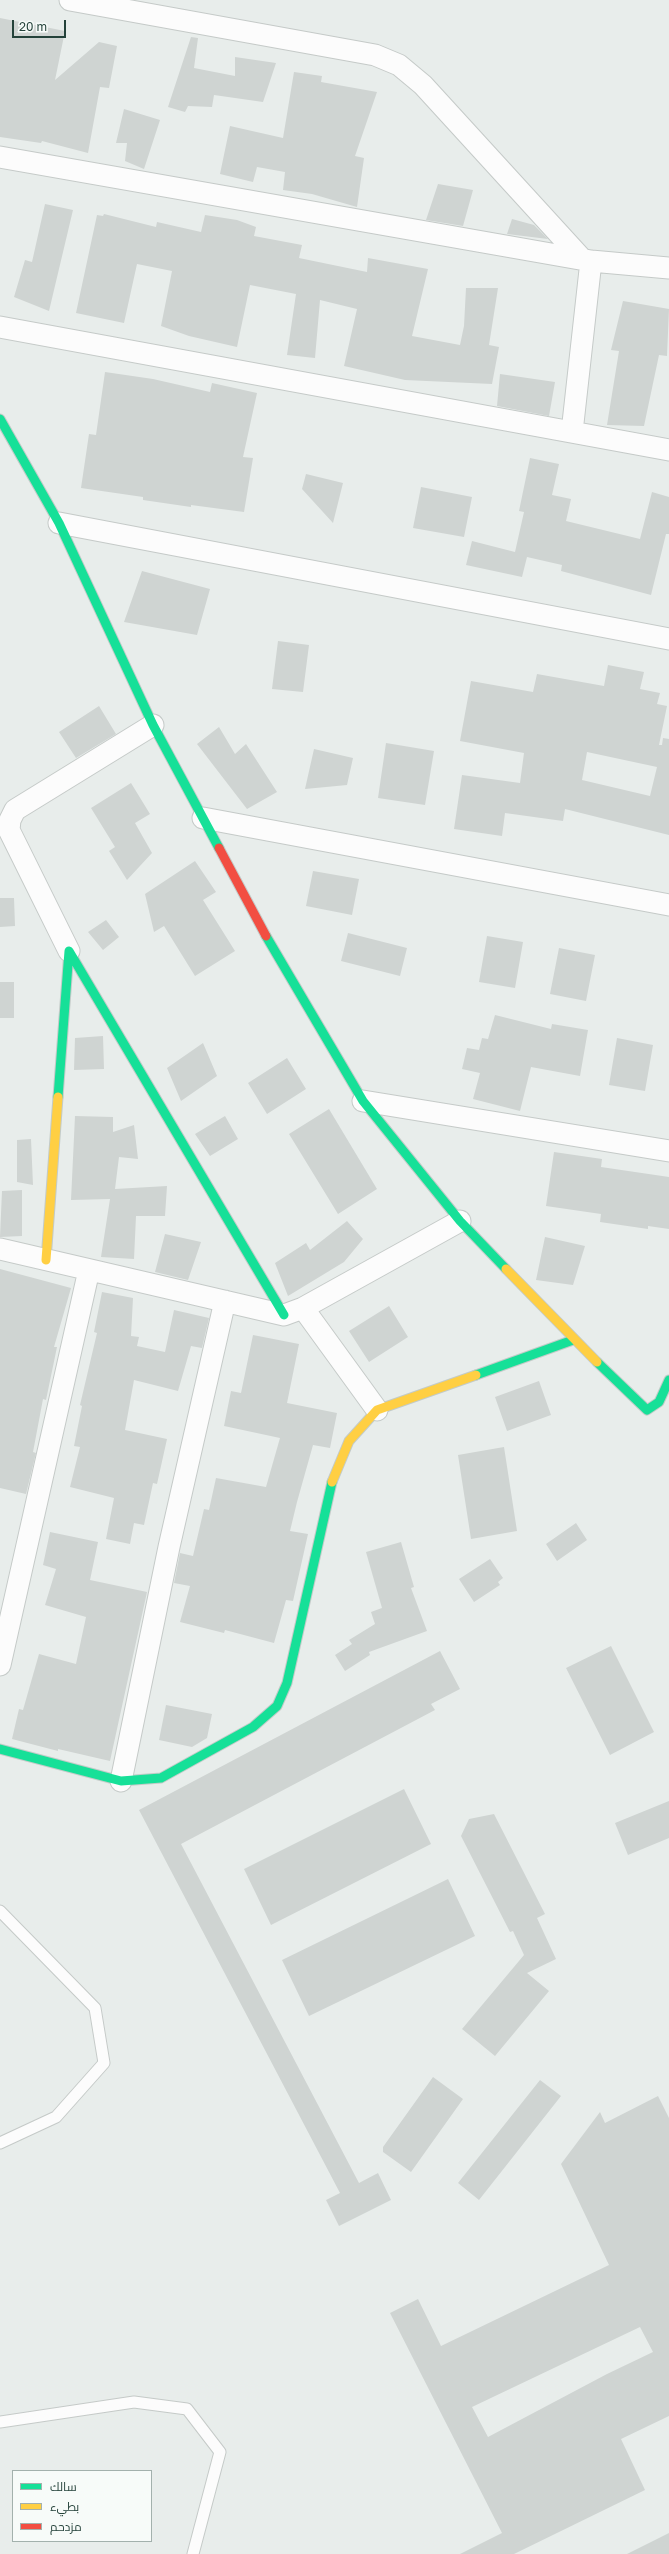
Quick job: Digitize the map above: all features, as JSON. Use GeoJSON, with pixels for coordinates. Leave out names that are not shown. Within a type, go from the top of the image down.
{"type":"FeatureCollection","features":[{"type":"Feature","properties":{"kind":"street"},"geometry":{"type":"LineString","coordinates":[[70,0],[375,55],[399,65],[423,86],[586,260],[572,432]]}},
{"type":"Feature","properties":{"kind":"street"},"geometry":{"type":"LineString","coordinates":[[0,157],[586,260],[669,268]]}},
{"type":"Feature","properties":{"kind":"street"},"geometry":{"type":"LineString","coordinates":[[0,326],[669,450]]}},
{"type":"Feature","properties":{"kind":"street"},"geometry":{"type":"LineString","coordinates":[[0,419],[59,524],[153,725],[285,971],[363,1101],[460,1221],[573,1340],[647,1410],[654,1407],[661,1400],[669,1380]]}},
{"type":"Feature","properties":{"kind":"street"},"geometry":{"type":"LineString","coordinates":[[59,524],[669,639]]}},
{"type":"Feature","properties":{"kind":"street"},"geometry":{"type":"LineString","coordinates":[[153,725],[15,810],[10,820],[9,830],[69,951],[294,1311],[377,1410]]}},
{"type":"Feature","properties":{"kind":"street"},"geometry":{"type":"LineString","coordinates":[[204,818],[669,905]]}},
{"type":"Feature","properties":{"kind":"street"},"geometry":{"type":"LineString","coordinates":[[46,1260],[69,951]]}},
{"type":"Feature","properties":{"kind":"street"},"geometry":{"type":"LineString","coordinates":[[363,1101],[669,1151]]}},
{"type":"Feature","properties":{"kind":"street"},"geometry":{"type":"LineString","coordinates":[[0,1249],[225,1301],[294,1311],[460,1221]]}},
{"type":"Feature","properties":{"kind":"street"},"geometry":{"type":"LineString","coordinates":[[0,1665],[89,1270]]}},
{"type":"Feature","properties":{"kind":"street"},"geometry":{"type":"LineString","coordinates":[[121,1781],[169,1547],[225,1301]]}},
{"type":"Feature","properties":{"kind":"street"},"geometry":{"type":"LineString","coordinates":[[0,1749],[121,1781],[161,1778],[253,1727],[277,1706],[287,1683],[333,1480],[343,1450],[353,1433],[377,1410],[573,1340]]}},
{"type":"Feature","properties":{"kind":"lane"},"geometry":{"type":"LineString","coordinates":[[0,1911],[95,2008],[104,2063],[56,2117],[0,2143]]}},
{"type":"Feature","properties":{"kind":"lane"},"geometry":{"type":"LineString","coordinates":[[0,2422],[134,2402],[187,2409],[220,2452],[193,2554]]}},
{"type":"Feature","properties":{"kind":"building"},"geometry":{"type":"Polygon","coordinates":[[[0,18],[65,31],[55,80],[99,42],[117,46],[109,88],[100,87],[88,153],[42,141],[41,143],[0,137],[0,18]]]}},
{"type":"Feature","properties":{"kind":"building"},"geometry":{"type":"Polygon","coordinates":[[[191,37],[198,38],[194,68],[235,76],[235,57],[276,63],[263,102],[214,95],[212,107],[188,106],[185,112],[168,107],[191,37]]]}},
{"type":"Feature","properties":{"kind":"building"},"geometry":{"type":"Polygon","coordinates":[[[294,72],[322,76],[321,82],[377,92],[355,156],[364,158],[357,207],[312,194],[283,190],[285,172],[257,167],[253,182],[220,174],[230,126],[283,138],[294,72]]]}},
{"type":"Feature","properties":{"kind":"building"},"geometry":{"type":"Polygon","coordinates":[[[124,109],[160,120],[144,169],[125,161],[127,143],[116,143],[124,109]]]}},
{"type":"Feature","properties":{"kind":"building"},"geometry":{"type":"Polygon","coordinates":[[[438,184],[473,190],[463,226],[426,220],[438,184]]]}},
{"type":"Feature","properties":{"kind":"building"},"geometry":{"type":"Polygon","coordinates":[[[45,204],[73,210],[49,311],[14,297],[25,260],[32,262],[45,204]]]}},
{"type":"Feature","properties":{"kind":"building"},"geometry":{"type":"Polygon","coordinates":[[[104,214],[156,227],[157,222],[201,232],[205,215],[237,220],[256,227],[254,236],[302,245],[299,258],[367,272],[368,258],[428,269],[412,336],[460,345],[464,326],[466,288],[498,288],[489,345],[499,347],[492,384],[405,380],[344,366],[357,309],[320,300],[315,358],[287,355],[296,294],[250,285],[237,347],[189,336],[161,326],[172,271],[137,264],[124,323],[76,313],[97,215],[103,216],[104,214]]]}},
{"type":"Feature","properties":{"kind":"building"},"geometry":{"type":"Polygon","coordinates":[[[512,219],[534,225],[548,239],[507,234],[512,219]]]}},
{"type":"Feature","properties":{"kind":"building"},"geometry":{"type":"Polygon","coordinates":[[[623,301],[669,309],[667,356],[659,355],[644,426],[607,425],[619,351],[611,350],[623,301]]]}},
{"type":"Feature","properties":{"kind":"building"},"geometry":{"type":"Polygon","coordinates":[[[105,372],[153,379],[210,392],[212,383],[257,393],[243,457],[253,458],[244,512],[191,505],[191,507],[143,500],[143,497],[81,488],[89,434],[96,435],[105,372]]]}},
{"type":"Feature","properties":{"kind":"building"},"geometry":{"type":"Polygon","coordinates":[[[500,374],[555,382],[549,416],[497,406],[500,374]]]}},
{"type":"Feature","properties":{"kind":"building"},"geometry":{"type":"Polygon","coordinates":[[[530,458],[559,464],[552,495],[571,499],[566,521],[640,539],[652,492],[669,497],[669,534],[666,534],[651,595],[561,571],[562,565],[527,557],[522,577],[466,565],[472,541],[515,552],[524,512],[519,511],[530,458]]]}},
{"type":"Feature","properties":{"kind":"building"},"geometry":{"type":"Polygon","coordinates":[[[306,474],[343,483],[333,523],[302,489],[306,474]]]}},
{"type":"Feature","properties":{"kind":"building"},"geometry":{"type":"Polygon","coordinates":[[[421,487],[472,497],[464,537],[413,528],[421,487]]]}},
{"type":"Feature","properties":{"kind":"building"},"geometry":{"type":"Polygon","coordinates":[[[142,571],[210,589],[197,635],[124,622],[142,571]]]}},
{"type":"Feature","properties":{"kind":"building"},"geometry":{"type":"Polygon","coordinates":[[[278,641],[309,645],[303,692],[272,689],[278,641]]]}},
{"type":"Feature","properties":{"kind":"building"},"geometry":{"type":"Polygon","coordinates":[[[608,665],[644,672],[640,689],[660,693],[657,704],[667,706],[659,745],[662,745],[663,738],[669,739],[669,835],[565,809],[563,821],[505,813],[502,836],[454,829],[462,775],[520,783],[524,753],[460,741],[471,681],[533,692],[537,674],[604,686],[608,665]],[[587,752],[582,780],[650,796],[657,767],[587,752]]]}},
{"type":"Feature","properties":{"kind":"building"},"geometry":{"type":"Polygon","coordinates":[[[99,706],[116,734],[76,758],[59,732],[99,706]]]}},
{"type":"Feature","properties":{"kind":"building"},"geometry":{"type":"Polygon","coordinates":[[[219,727],[235,754],[246,744],[277,792],[247,809],[197,744],[219,727]]]}},
{"type":"Feature","properties":{"kind":"building"},"geometry":{"type":"Polygon","coordinates":[[[386,743],[434,751],[425,805],[378,798],[386,743]]]}},
{"type":"Feature","properties":{"kind":"building"},"geometry":{"type":"Polygon","coordinates":[[[314,749],[353,758],[347,785],[305,789],[314,749]]]}},
{"type":"Feature","properties":{"kind":"building"},"geometry":{"type":"Polygon","coordinates":[[[131,783],[150,814],[135,823],[152,853],[127,880],[109,851],[115,847],[91,808],[131,783]]]}},
{"type":"Feature","properties":{"kind":"building"},"geometry":{"type":"Polygon","coordinates":[[[195,861],[216,892],[203,900],[235,951],[195,976],[164,926],[154,932],[145,894],[195,861]]]}},
{"type":"Feature","properties":{"kind":"building"},"geometry":{"type":"Polygon","coordinates":[[[313,871],[359,879],[352,915],[306,906],[313,871]]]}},
{"type":"Feature","properties":{"kind":"building"},"geometry":{"type":"Polygon","coordinates":[[[0,898],[14,898],[15,926],[0,927],[0,898]]]}},
{"type":"Feature","properties":{"kind":"building"},"geometry":{"type":"Polygon","coordinates":[[[106,920],[119,937],[103,950],[88,932],[106,920]]]}},
{"type":"Feature","properties":{"kind":"building"},"geometry":{"type":"Polygon","coordinates":[[[348,933],[407,948],[400,976],[341,961],[348,933]]]}},
{"type":"Feature","properties":{"kind":"building"},"geometry":{"type":"Polygon","coordinates":[[[487,936],[523,942],[515,988],[479,982],[487,936]]]}},
{"type":"Feature","properties":{"kind":"building"},"geometry":{"type":"Polygon","coordinates":[[[559,948],[595,955],[586,1001],[550,994],[559,948]]]}},
{"type":"Feature","properties":{"kind":"building"},"geometry":{"type":"Polygon","coordinates":[[[0,982],[14,982],[14,1018],[0,1018],[0,982]]]}},
{"type":"Feature","properties":{"kind":"building"},"geometry":{"type":"Polygon","coordinates":[[[495,1015],[551,1029],[552,1024],[588,1030],[580,1076],[531,1067],[520,1111],[473,1099],[480,1073],[462,1069],[467,1048],[479,1050],[482,1038],[488,1039],[495,1015]]]}},
{"type":"Feature","properties":{"kind":"building"},"geometry":{"type":"Polygon","coordinates":[[[103,1036],[104,1069],[74,1070],[75,1038],[103,1036]]]}},
{"type":"Feature","properties":{"kind":"building"},"geometry":{"type":"Polygon","coordinates":[[[617,1038],[653,1045],[645,1091],[609,1085],[617,1038]]]}},
{"type":"Feature","properties":{"kind":"building"},"geometry":{"type":"Polygon","coordinates":[[[203,1043],[217,1076],[181,1101],[167,1068],[203,1043]]]}},
{"type":"Feature","properties":{"kind":"building"},"geometry":{"type":"Polygon","coordinates":[[[287,1058],[306,1089],[267,1114],[248,1083],[287,1058]]]}},
{"type":"Feature","properties":{"kind":"building"},"geometry":{"type":"Polygon","coordinates":[[[329,1109],[377,1189],[338,1214],[289,1134],[329,1109]]]}},
{"type":"Feature","properties":{"kind":"building"},"geometry":{"type":"Polygon","coordinates":[[[75,1116],[113,1117],[113,1132],[134,1125],[138,1159],[119,1157],[115,1189],[167,1186],[165,1216],[136,1216],[134,1259],[101,1257],[110,1199],[71,1200],[75,1116]]]}},
{"type":"Feature","properties":{"kind":"building"},"geometry":{"type":"Polygon","coordinates":[[[225,1116],[238,1139],[210,1156],[195,1134],[225,1116]]]}},
{"type":"Feature","properties":{"kind":"building"},"geometry":{"type":"Polygon","coordinates":[[[31,1139],[33,1185],[17,1182],[17,1140],[31,1139]]]}},
{"type":"Feature","properties":{"kind":"building"},"geometry":{"type":"Polygon","coordinates":[[[554,1152],[602,1159],[601,1167],[669,1177],[669,1229],[648,1226],[648,1229],[600,1222],[601,1214],[546,1206],[554,1152]]]}},
{"type":"Feature","properties":{"kind":"building"},"geometry":{"type":"Polygon","coordinates":[[[22,1190],[22,1236],[0,1237],[2,1191],[22,1190]]]}},
{"type":"Feature","properties":{"kind":"building"},"geometry":{"type":"Polygon","coordinates":[[[347,1221],[363,1239],[344,1262],[288,1296],[275,1263],[306,1243],[310,1250],[347,1221]]]}},
{"type":"Feature","properties":{"kind":"building"},"geometry":{"type":"Polygon","coordinates":[[[165,1234],[201,1242],[188,1280],[155,1272],[165,1234]]]}},
{"type":"Feature","properties":{"kind":"building"},"geometry":{"type":"Polygon","coordinates":[[[545,1237],[585,1246],[573,1285],[536,1280],[545,1237]]]}},
{"type":"Feature","properties":{"kind":"building"},"geometry":{"type":"Polygon","coordinates":[[[0,1269],[71,1288],[54,1347],[57,1347],[46,1400],[43,1399],[33,1452],[36,1453],[26,1494],[0,1488],[0,1269]]]}},
{"type":"Feature","properties":{"kind":"building"},"geometry":{"type":"Polygon","coordinates":[[[102,1292],[133,1298],[131,1336],[139,1337],[137,1346],[165,1352],[174,1310],[209,1318],[202,1348],[191,1346],[178,1391],[134,1380],[125,1430],[167,1439],[157,1484],[153,1483],[144,1525],[134,1523],[130,1544],[106,1539],[114,1498],[70,1487],[80,1447],[74,1446],[82,1406],[80,1405],[97,1333],[94,1332],[102,1292]]]}},
{"type":"Feature","properties":{"kind":"building"},"geometry":{"type":"Polygon","coordinates":[[[389,1306],[408,1337],[369,1362],[349,1331],[389,1306]]]}},
{"type":"Feature","properties":{"kind":"building"},"geometry":{"type":"Polygon","coordinates":[[[253,1335],[299,1344],[287,1403],[337,1413],[330,1448],[313,1445],[297,1502],[290,1531],[308,1534],[293,1601],[286,1600],[274,1643],[225,1630],[224,1633],[180,1622],[190,1586],[174,1583],[180,1553],[193,1556],[204,1509],[209,1510],[216,1478],[266,1487],[280,1438],[224,1426],[231,1391],[241,1393],[253,1335]]]}},
{"type":"Feature","properties":{"kind":"building"},"geometry":{"type":"Polygon","coordinates":[[[539,1381],[551,1415],[507,1431],[495,1397],[539,1381]]]}},
{"type":"Feature","properties":{"kind":"building"},"geometry":{"type":"Polygon","coordinates":[[[504,1447],[517,1531],[471,1539],[458,1455],[504,1447]]]}},
{"type":"Feature","properties":{"kind":"building"},"geometry":{"type":"Polygon","coordinates":[[[576,1523],[587,1540],[557,1561],[546,1544],[576,1523]]]}},
{"type":"Feature","properties":{"kind":"building"},"geometry":{"type":"Polygon","coordinates":[[[50,1532],[98,1542],[90,1580],[147,1592],[110,1761],[58,1749],[58,1751],[12,1739],[19,1709],[23,1710],[39,1654],[76,1664],[86,1617],[45,1605],[56,1569],[43,1565],[50,1532]]]}},
{"type":"Feature","properties":{"kind":"building"},"geometry":{"type":"Polygon","coordinates":[[[401,1542],[414,1587],[411,1588],[427,1631],[369,1652],[370,1655],[345,1671],[335,1655],[352,1644],[349,1640],[375,1624],[371,1612],[382,1608],[366,1552],[401,1542]]]}},
{"type":"Feature","properties":{"kind":"building"},"geometry":{"type":"Polygon","coordinates":[[[490,1559],[503,1578],[498,1582],[500,1585],[474,1602],[459,1579],[490,1559]]]}},
{"type":"Feature","properties":{"kind":"building"},"geometry":{"type":"Polygon","coordinates":[[[611,1646],[654,1732],[610,1755],[566,1668],[611,1646]]]}},
{"type":"Feature","properties":{"kind":"building"},"geometry":{"type":"Polygon","coordinates":[[[440,1651],[460,1689],[431,1704],[435,1710],[181,1844],[359,2183],[378,2173],[391,2200],[339,2226],[326,2200],[340,2193],[139,1810],[440,1651]]]}},
{"type":"Feature","properties":{"kind":"building"},"geometry":{"type":"Polygon","coordinates":[[[166,1705],[212,1714],[207,1738],[192,1747],[159,1740],[166,1705]]]}},
{"type":"Feature","properties":{"kind":"building"},"geometry":{"type":"Polygon","coordinates":[[[404,1789],[431,1844],[271,1925],[244,1869],[404,1789]]]}},
{"type":"Feature","properties":{"kind":"building"},"geometry":{"type":"Polygon","coordinates":[[[669,1801],[669,1838],[628,1855],[615,1823],[669,1801]]]}},
{"type":"Feature","properties":{"kind":"building"},"geometry":{"type":"Polygon","coordinates":[[[494,1814],[545,1914],[537,1918],[556,1959],[527,1973],[549,1991],[495,2056],[462,2029],[524,1955],[513,1931],[510,1932],[461,1836],[469,1819],[494,1814]]]}},
{"type":"Feature","properties":{"kind":"building"},"geometry":{"type":"Polygon","coordinates":[[[448,1879],[475,1936],[309,2016],[282,1960],[448,1879]]]}},
{"type":"Feature","properties":{"kind":"building"},"geometry":{"type":"Polygon","coordinates":[[[433,2077],[463,2099],[411,2172],[383,2152],[383,2147],[433,2077]]]}},
{"type":"Feature","properties":{"kind":"building"},"geometry":{"type":"Polygon","coordinates":[[[540,2080],[561,2096],[479,2200],[458,2183],[540,2080]]]}},
{"type":"Feature","properties":{"kind":"building"},"geometry":{"type":"Polygon","coordinates":[[[658,2096],[669,2118],[669,2416],[621,2439],[645,2490],[514,2554],[460,2554],[502,2533],[390,2313],[418,2299],[441,2346],[609,2265],[561,2164],[600,2112],[605,2123],[658,2096]],[[640,2327],[472,2407],[488,2437],[607,2374],[653,2352],[640,2327]]]}},
{"type":"Feature","properties":{"kind":"building"},"geometry":{"type":"Polygon","coordinates":[[[669,2533],[669,2554],[627,2554],[669,2533]]]}},
{"type":"Feature","properties":{"kind":"traffic: fast"},"geometry":{"type":"LineString","coordinates":[[0,419],[59,523],[153,725],[219,848]]}},
{"type":"Feature","properties":{"kind":"traffic: fast"},"geometry":{"type":"LineString","coordinates":[[266,936],[363,1101],[460,1221],[506,1269]]}},
{"type":"Feature","properties":{"kind":"traffic: fast"},"geometry":{"type":"LineString","coordinates":[[58,1097],[69,951],[284,1315]]}},
{"type":"Feature","properties":{"kind":"traffic: fast"},"geometry":{"type":"LineString","coordinates":[[476,1375],[573,1340]]}},
{"type":"Feature","properties":{"kind":"traffic: fast"},"geometry":{"type":"LineString","coordinates":[[597,1362],[647,1410],[659,1402],[669,1380]]}},
{"type":"Feature","properties":{"kind":"traffic: fast"},"geometry":{"type":"LineString","coordinates":[[0,1749],[121,1781],[161,1778],[253,1727],[277,1706],[287,1683],[332,1482]]}},
{"type":"Feature","properties":{"kind":"traffic: slow"},"geometry":{"type":"LineString","coordinates":[[46,1260],[58,1097]]}},
{"type":"Feature","properties":{"kind":"traffic: slow"},"geometry":{"type":"LineString","coordinates":[[506,1269],[597,1362]]}},
{"type":"Feature","properties":{"kind":"traffic: slow"},"geometry":{"type":"LineString","coordinates":[[332,1482],[349,1441],[377,1410],[476,1375]]}},
{"type":"Feature","properties":{"kind":"traffic: jam"},"geometry":{"type":"LineString","coordinates":[[219,848],[266,936]]}}]}
